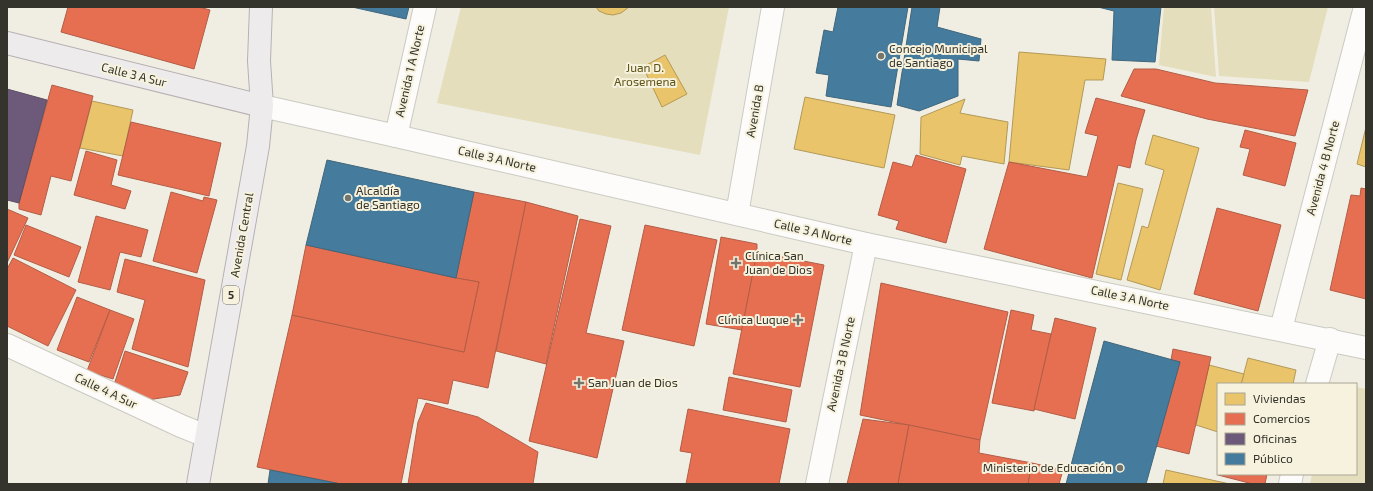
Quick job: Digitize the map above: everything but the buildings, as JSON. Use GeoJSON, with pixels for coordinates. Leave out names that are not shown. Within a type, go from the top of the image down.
{"type":"FeatureCollection","features":[{"type":"Feature","properties":{"kind":"main road","name":"Avenida Central"},"geometry":{"type":"LineString","coordinates":[[198,484],[259,139],[262,106],[259,61],[260,7]]}},
{"type":"Feature","properties":{"kind":"main road","name":"Calle 3 A Sur"},"geometry":{"type":"LineString","coordinates":[[7,43],[262,106]]}},
{"type":"Feature","properties":{"kind":"main road"},"geometry":{"type":"LineString","coordinates":[[236,100],[248,111],[256,124],[259,139]]}},
{"type":"Feature","properties":{"kind":"street","name":"Avenida 1 A Norte"},"geometry":{"type":"LineString","coordinates":[[396,136],[425,7]]}},
{"type":"Feature","properties":{"kind":"street","name":"Avenida B"},"geometry":{"type":"LineString","coordinates":[[737,214],[773,7]]}},
{"type":"Feature","properties":{"kind":"street","name":"Avenida 4 B Norte"},"geometry":{"type":"LineString","coordinates":[[1281,329],[1365,7]]}},
{"type":"Feature","properties":{"kind":"street","name":"Calle 3 A Norte"},"geometry":{"type":"LineString","coordinates":[[262,106],[866,244],[1330,339],[1366,348]]}},
{"type":"Feature","properties":{"kind":"street","name":"Avenida 3 B Norte"},"geometry":{"type":"LineString","coordinates":[[817,484],[866,244]]}},
{"type":"Feature","properties":{"kind":"street"},"geometry":{"type":"LineString","coordinates":[[1317,383],[1330,339]]}},
{"type":"Feature","properties":{"kind":"street","name":"Calle 4 A Sur"},"geometry":{"type":"LineString","coordinates":[[7,345],[181,426],[206,436]]}},
{"type":"Feature","properties":{"kind":"green space","name":"Juan D. Arosemena"},"geometry":{"type":"Polygon","coordinates":[[[461,7],[729,7],[700,155],[437,103],[461,7]]]}},
{"type":"Feature","properties":{"kind":"green space"},"geometry":{"type":"Polygon","coordinates":[[[1164,7],[1211,7],[1216,77],[1159,65],[1164,7]]]}},
{"type":"Feature","properties":{"kind":"green space"},"geometry":{"type":"Polygon","coordinates":[[[1214,7],[1328,7],[1309,82],[1219,76],[1214,7]]]}},
{"type":"Feature","properties":{"kind":"green space"},"geometry":{"type":"Polygon","coordinates":[[[1357,387],[1366,389],[1366,484],[1310,484],[1312,475],[1357,475],[1357,387]]]}},
{"type":"Feature","properties":{"kind":"place","name":"Concejo Municipal de Santiago"},"geometry":{"type":"Point","coordinates":[881,56]}},
{"type":"Feature","properties":{"kind":"place","name":"Alcaldía de Santiago"},"geometry":{"type":"Point","coordinates":[348,198]}},
{"type":"Feature","properties":{"kind":"place","name":"Clínica San Juan de Dios"},"geometry":{"type":"Point","coordinates":[736,263]}},
{"type":"Feature","properties":{"kind":"place","name":"Clínica Luque"},"geometry":{"type":"Point","coordinates":[798,320]}},
{"type":"Feature","properties":{"kind":"place","name":"San Juan de Dios"},"geometry":{"type":"Point","coordinates":[579,383]}},
{"type":"Feature","properties":{"kind":"place","name":"Ministerio de Educación"},"geometry":{"type":"Point","coordinates":[1120,468]}}]}
